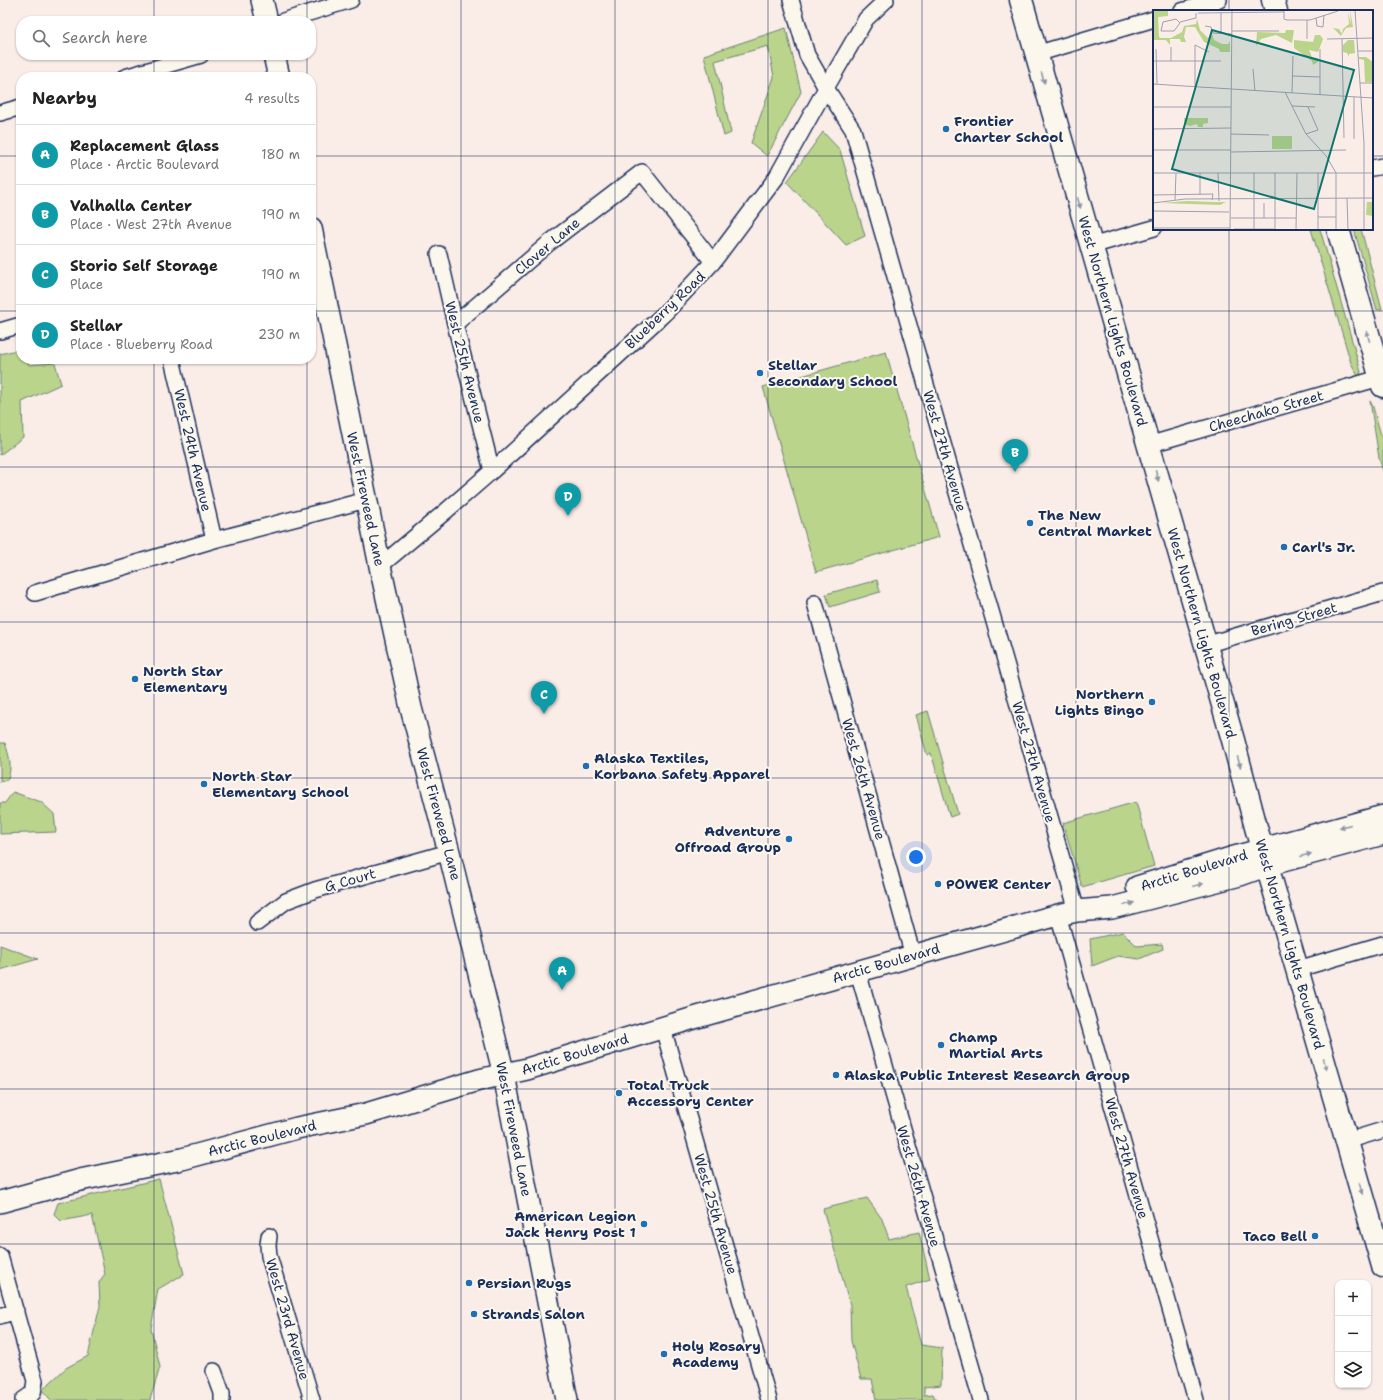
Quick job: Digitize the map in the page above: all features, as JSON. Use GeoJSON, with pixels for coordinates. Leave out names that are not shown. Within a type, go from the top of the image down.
{"type":"FeatureCollection","features":[{"type":"Feature","properties":{"kind":"main road"},"geometry":{"type":"LineString","coordinates":[[262,0],[266,16]]}},
{"type":"Feature","properties":{"kind":"main road","name":"West Northern Lights Boulevard"},"geometry":{"type":"LineString","coordinates":[[1021,0],[1383,1266]]}},
{"type":"Feature","properties":{"kind":"main road"},"geometry":{"type":"LineString","coordinates":[[1273,0],[1276,10]]}},
{"type":"Feature","properties":{"kind":"main road"},"geometry":{"type":"LineString","coordinates":[[275,60],[278,72]]}},
{"type":"Feature","properties":{"kind":"main road"},"geometry":{"type":"LineString","coordinates":[[1338,230],[1382,380]]}},
{"type":"Feature","properties":{"kind":"main road","name":"West Fireweed Lane"},"geometry":{"type":"LineString","coordinates":[[316,257],[411,708],[449,852],[504,1075],[567,1400]]}},
{"type":"Feature","properties":{"kind":"main road","name":"Arctic Boulevard"},"geometry":{"type":"LineString","coordinates":[[1266,857],[1383,816]]}},
{"type":"Feature","properties":{"kind":"main road","name":"Arctic Boulevard"},"geometry":{"type":"LineString","coordinates":[[0,1202],[80,1180],[182,1159],[298,1128],[366,1114],[479,1080],[504,1075],[913,956],[1068,913],[1108,896],[1266,857],[1383,834]]}},
{"type":"Feature","properties":{"kind":"street"},"geometry":{"type":"LineString","coordinates":[[299,16],[351,0]]}},
{"type":"Feature","properties":{"kind":"street","name":"West 27th Avenue"},"geometry":{"type":"LineString","coordinates":[[791,0],[807,55],[853,130],[1068,913],[1196,1400]]}},
{"type":"Feature","properties":{"kind":"street","name":"Blueberry Road"},"geometry":{"type":"LineString","coordinates":[[380,566],[492,471],[672,307],[713,262],[776,178],[866,19],[886,0]]}},
{"type":"Feature","properties":{"kind":"street"},"geometry":{"type":"LineString","coordinates":[[1185,10],[1219,0]]}},
{"type":"Feature","properties":{"kind":"street"},"geometry":{"type":"LineString","coordinates":[[1036,54],[1153,19]]}},
{"type":"Feature","properties":{"kind":"street"},"geometry":{"type":"LineString","coordinates":[[142,72],[184,60]]}},
{"type":"Feature","properties":{"kind":"street"},"geometry":{"type":"LineString","coordinates":[[0,113],[16,108]]}},
{"type":"Feature","properties":{"kind":"street"},"geometry":{"type":"LineString","coordinates":[[1373,168],[1383,166]]}},
{"type":"Feature","properties":{"kind":"street","name":"Clover Lane"},"geometry":{"type":"LineString","coordinates":[[455,324],[549,244],[642,172],[713,262]]}},
{"type":"Feature","properties":{"kind":"street"},"geometry":{"type":"LineString","coordinates":[[1091,246],[1153,228]]}},
{"type":"Feature","properties":{"kind":"street","name":"West 25th Avenue"},"geometry":{"type":"LineString","coordinates":[[439,254],[492,471]]}},
{"type":"Feature","properties":{"kind":"street"},"geometry":{"type":"LineString","coordinates":[[0,331],[16,326]]}},
{"type":"Feature","properties":{"kind":"street","name":"West 24th Avenue"},"geometry":{"type":"LineString","coordinates":[[173,364],[214,540]]}},
{"type":"Feature","properties":{"kind":"street","name":"Cheechako Street"},"geometry":{"type":"LineString","coordinates":[[1148,446],[1382,380]]}},
{"type":"Feature","properties":{"kind":"street"},"geometry":{"type":"LineString","coordinates":[[35,593],[214,540],[366,500]]}},
{"type":"Feature","properties":{"kind":"street","name":"Bering Street"},"geometry":{"type":"LineString","coordinates":[[1205,645],[1383,593]]}},
{"type":"Feature","properties":{"kind":"street","name":"West 26th Avenue"},"geometry":{"type":"LineString","coordinates":[[815,603],[913,956]]}},
{"type":"Feature","properties":{"kind":"street","name":"G Court"},"geometry":{"type":"LineString","coordinates":[[257,923],[286,901],[315,890],[449,852]]}},
{"type":"Feature","properties":{"kind":"street"},"geometry":{"type":"LineString","coordinates":[[1298,969],[1383,944]]}},
{"type":"Feature","properties":{"kind":"street","name":"West 26th Avenue"},"geometry":{"type":"LineString","coordinates":[[858,972],[981,1400]]}},
{"type":"Feature","properties":{"kind":"street","name":"West 25th Avenue"},"geometry":{"type":"LineString","coordinates":[[663,1028],[769,1400]]}},
{"type":"Feature","properties":{"kind":"street"},"geometry":{"type":"LineString","coordinates":[[1347,1141],[1383,1130]]}},
{"type":"Feature","properties":{"kind":"street","name":"West 23rd Avenue"},"geometry":{"type":"LineString","coordinates":[[269,1236],[269,1256],[312,1400]]}},
{"type":"Feature","properties":{"kind":"street"},"geometry":{"type":"LineString","coordinates":[[0,1256],[34,1381],[28,1396]]}},
{"type":"Feature","properties":{"kind":"street"},"geometry":{"type":"LineString","coordinates":[[0,1316],[16,1311]]}},
{"type":"Feature","properties":{"kind":"street"},"geometry":{"type":"LineString","coordinates":[[214,1371],[222,1393],[222,1400]]}},
{"type":"Feature","properties":{"kind":"green space"},"geometry":{"type":"Polygon","coordinates":[[[786,28],[801,92],[767,156],[751,143],[774,77],[768,46],[715,61],[731,133],[724,136],[704,55],[786,28]]]}},
{"type":"Feature","properties":{"kind":"green space"},"geometry":{"type":"Polygon","coordinates":[[[823,132],[840,150],[865,236],[846,245],[787,182],[823,132]]]}},
{"type":"Feature","properties":{"kind":"green space"},"geometry":{"type":"Polygon","coordinates":[[[1311,230],[1320,230],[1361,372],[1359,378],[1351,363],[1311,230]]]}},
{"type":"Feature","properties":{"kind":"green space"},"geometry":{"type":"Polygon","coordinates":[[[1354,230],[1361,230],[1382,309],[1377,310],[1354,230]]]}},
{"type":"Feature","properties":{"kind":"green space"},"geometry":{"type":"Polygon","coordinates":[[[16,350],[16,364],[55,364],[61,384],[22,402],[23,437],[0,455],[0,354],[16,350]]]}},
{"type":"Feature","properties":{"kind":"green space"},"geometry":{"type":"Polygon","coordinates":[[[886,352],[939,537],[816,572],[763,387],[886,352]]]}},
{"type":"Feature","properties":{"kind":"green space"},"geometry":{"type":"Polygon","coordinates":[[[1370,401],[1383,442],[1383,471],[1379,458],[1370,401]]]}},
{"type":"Feature","properties":{"kind":"green space"},"geometry":{"type":"Polygon","coordinates":[[[877,580],[880,592],[830,607],[826,594],[877,580]]]}},
{"type":"Feature","properties":{"kind":"green space"},"geometry":{"type":"Polygon","coordinates":[[[928,711],[958,814],[950,817],[931,753],[927,755],[916,715],[928,711]]]}},
{"type":"Feature","properties":{"kind":"green space"},"geometry":{"type":"Polygon","coordinates":[[[0,743],[5,743],[9,757],[10,771],[7,780],[0,782],[0,743]]]}},
{"type":"Feature","properties":{"kind":"green space"},"geometry":{"type":"Polygon","coordinates":[[[13,792],[41,802],[54,814],[56,832],[0,834],[0,803],[5,803],[13,792]]]}},
{"type":"Feature","properties":{"kind":"green space"},"geometry":{"type":"Polygon","coordinates":[[[1136,802],[1154,866],[1082,887],[1063,823],[1136,802]]]}},
{"type":"Feature","properties":{"kind":"green space"},"geometry":{"type":"Polygon","coordinates":[[[1123,932],[1137,946],[1162,944],[1163,949],[1139,959],[1118,956],[1092,966],[1090,939],[1123,932]]]}},
{"type":"Feature","properties":{"kind":"green space"},"geometry":{"type":"Polygon","coordinates":[[[0,945],[38,959],[0,970],[0,945]]]}},
{"type":"Feature","properties":{"kind":"green space"},"geometry":{"type":"Polygon","coordinates":[[[159,1179],[184,1274],[158,1289],[151,1329],[160,1367],[150,1400],[51,1400],[42,1390],[66,1368],[88,1356],[100,1306],[99,1282],[105,1274],[92,1215],[61,1221],[54,1214],[58,1203],[159,1179]]]}},
{"type":"Feature","properties":{"kind":"green space"},"geometry":{"type":"Polygon","coordinates":[[[867,1198],[882,1219],[889,1239],[919,1232],[930,1279],[906,1287],[921,1345],[942,1348],[941,1385],[924,1387],[924,1395],[933,1394],[936,1400],[876,1400],[872,1379],[861,1379],[851,1341],[850,1305],[823,1209],[867,1198]]]}},
{"type":"Feature","properties":{"kind":"place","name":"Frontier Charter School"},"geometry":{"type":"Point","coordinates":[946,129]}},
{"type":"Feature","properties":{"kind":"place","name":"Stellar Secondary School"},"geometry":{"type":"Point","coordinates":[760,373]}},
{"type":"Feature","properties":{"kind":"place","name":"Valhalla Center"},"geometry":{"type":"Point","coordinates":[1015,472]}},
{"type":"Feature","properties":{"kind":"place","name":"Stellar"},"geometry":{"type":"Point","coordinates":[568,516]}},
{"type":"Feature","properties":{"kind":"place","name":"The New Central Market"},"geometry":{"type":"Point","coordinates":[1030,523]}},
{"type":"Feature","properties":{"kind":"place","name":"Carl's Jr."},"geometry":{"type":"Point","coordinates":[1284,547]}},
{"type":"Feature","properties":{"kind":"place","name":"North Star Elementary"},"geometry":{"type":"Point","coordinates":[135,679]}},
{"type":"Feature","properties":{"kind":"place","name":"Northern Lights Bingo"},"geometry":{"type":"Point","coordinates":[1152,702]}},
{"type":"Feature","properties":{"kind":"place","name":"Storio Self Storage"},"geometry":{"type":"Point","coordinates":[544,714]}},
{"type":"Feature","properties":{"kind":"place","name":"Alaska Textiles, Korbana Safety Apparel"},"geometry":{"type":"Point","coordinates":[586,766]}},
{"type":"Feature","properties":{"kind":"place","name":"North Star Elementary School"},"geometry":{"type":"Point","coordinates":[204,784]}},
{"type":"Feature","properties":{"kind":"place","name":"Adventure Offroad Group"},"geometry":{"type":"Point","coordinates":[789,839]}},
{"type":"Feature","properties":{"kind":"place","name":"POWER Center"},"geometry":{"type":"Point","coordinates":[938,884]}},
{"type":"Feature","properties":{"kind":"place","name":"Replacement Glass"},"geometry":{"type":"Point","coordinates":[562,990]}},
{"type":"Feature","properties":{"kind":"place","name":"Champ Martial Arts"},"geometry":{"type":"Point","coordinates":[941,1045]}},
{"type":"Feature","properties":{"kind":"place","name":"Alaska Public Interest Research Group"},"geometry":{"type":"Point","coordinates":[836,1075]}},
{"type":"Feature","properties":{"kind":"place","name":"Total Truck Accessory Center"},"geometry":{"type":"Point","coordinates":[619,1093]}},
{"type":"Feature","properties":{"kind":"place","name":"American Legion Jack Henry Post 1"},"geometry":{"type":"Point","coordinates":[644,1224]}},
{"type":"Feature","properties":{"kind":"place","name":"Taco Bell"},"geometry":{"type":"Point","coordinates":[1315,1236]}},
{"type":"Feature","properties":{"kind":"place","name":"Persian Rugs"},"geometry":{"type":"Point","coordinates":[469,1283]}},
{"type":"Feature","properties":{"kind":"place","name":"Strands Salon"},"geometry":{"type":"Point","coordinates":[474,1314]}},
{"type":"Feature","properties":{"kind":"place","name":"Holy Rosary Academy"},"geometry":{"type":"Point","coordinates":[664,1354]}}]}
